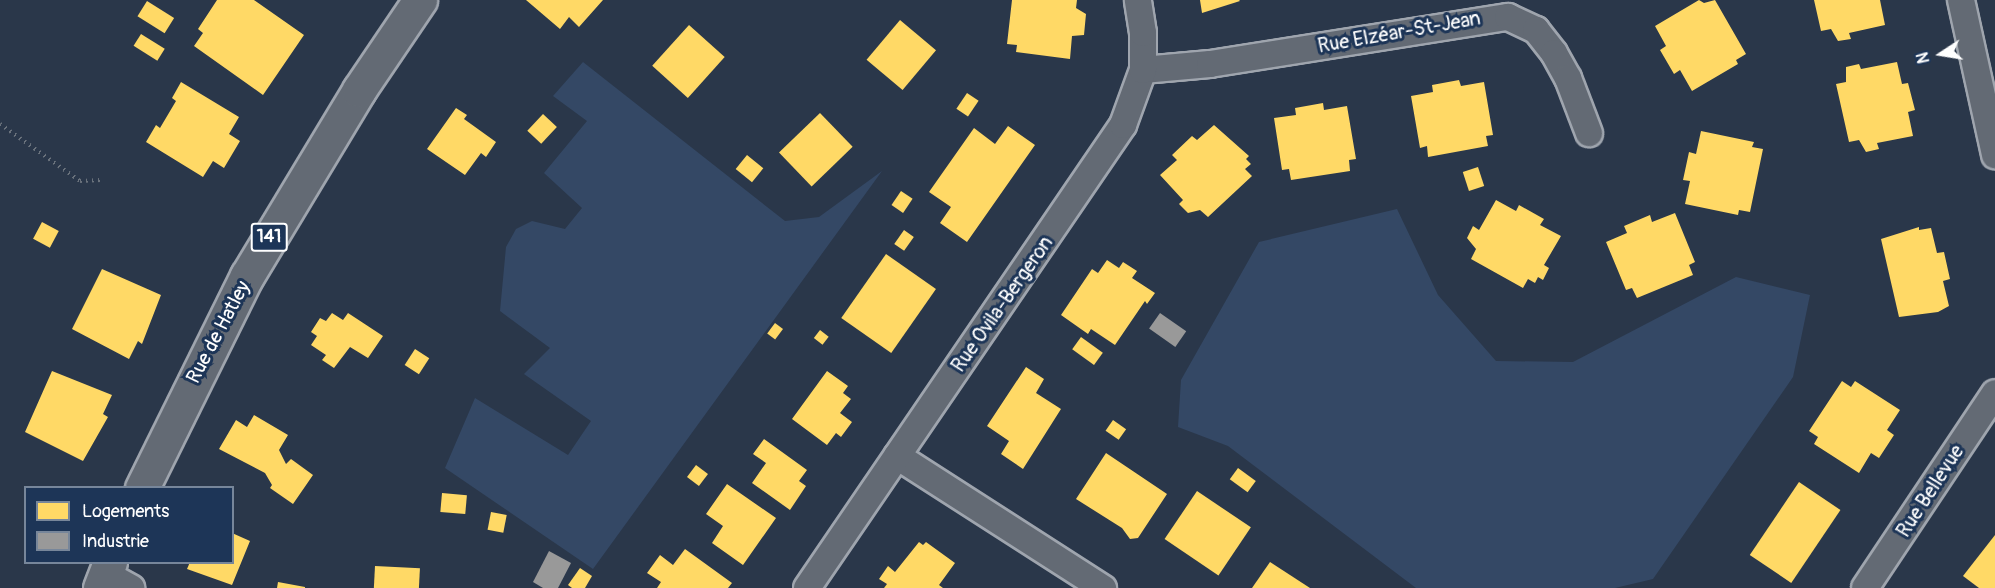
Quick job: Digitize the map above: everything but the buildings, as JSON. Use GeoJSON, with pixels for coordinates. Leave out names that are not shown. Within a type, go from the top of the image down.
{"type":"FeatureCollection","features":[{"type":"Feature","properties":{"kind":"main road","name":"Rue de Hatley"},"geometry":{"type":"LineString","coordinates":[[143,486],[191,383],[263,249],[359,90],[420,0]]}},
{"type":"Feature","properties":{"kind":"street","name":"Rue Ovila-Bergeron"},"geometry":{"type":"LineString","coordinates":[[807,588],[1109,147],[1132,108],[1143,70],[1143,33],[1138,0]]}},
{"type":"Feature","properties":{"kind":"street"},"geometry":{"type":"LineString","coordinates":[[1961,0],[1988,85],[1995,155]]}},
{"type":"Feature","properties":{"kind":"street","name":"Rue Elzéar-St-Jean"},"geometry":{"type":"LineString","coordinates":[[1143,70],[1199,65],[1509,17],[1536,30],[1554,53],[1568,78],[1589,133]]}},
{"type":"Feature","properties":{"kind":"street","name":"Rue Bellevue"},"geometry":{"type":"LineString","coordinates":[[1865,588],[1995,393]]}},
{"type":"Feature","properties":{"kind":"street"},"geometry":{"type":"LineString","coordinates":[[897,456],[1103,588]]}},
{"type":"Feature","properties":{"kind":"path"},"geometry":{"type":"LineString","coordinates":[[0,124],[80,181],[101,180]]}},
{"type":"Feature","properties":{"kind":"shaded area"},"geometry":{"type":"Polygon","coordinates":[[[583,62],[785,221],[819,217],[882,171],[593,569],[445,468],[475,398],[568,455],[591,421],[524,374],[550,348],[500,311],[506,247],[516,229],[532,221],[565,229],[582,208],[544,173],[587,121],[553,96],[583,62]]]}},
{"type":"Feature","properties":{"kind":"shaded area"},"geometry":{"type":"Polygon","coordinates":[[[1397,209],[1438,295],[1496,361],[1573,362],[1736,277],[1810,295],[1793,377],[1653,579],[1615,588],[1416,588],[1228,446],[1178,427],[1181,380],[1259,242],[1397,209]]]}}]}
